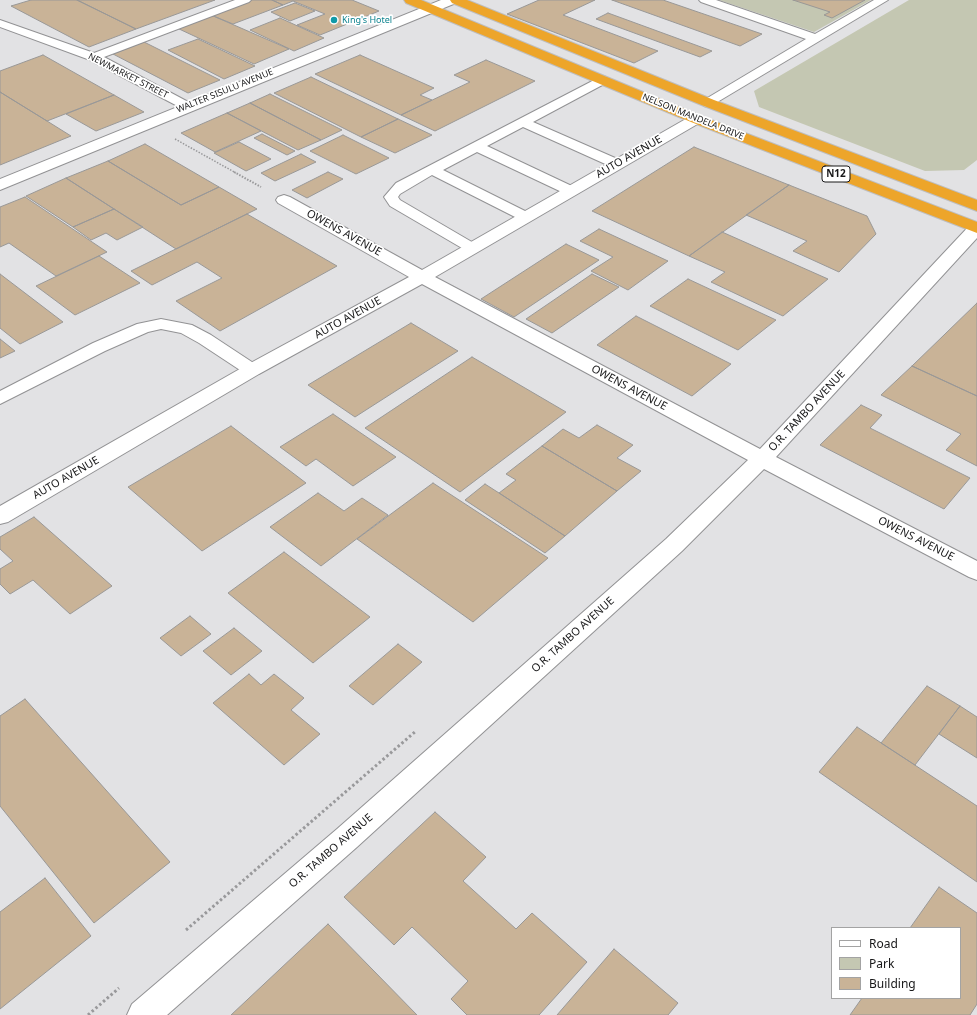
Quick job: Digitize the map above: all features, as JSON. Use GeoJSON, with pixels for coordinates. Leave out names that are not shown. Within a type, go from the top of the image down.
{"type":"FeatureCollection","features":[{"type":"Feature","properties":{"kind":"highway","name":"NELSON MANDELA DRIVE"},"geometry":{"type":"LineString","coordinates":[[410,0],[696,119],[977,228]]}},
{"type":"Feature","properties":{"kind":"highway","name":"NELSON MANDELA DRIVE"},"geometry":{"type":"LineString","coordinates":[[456,0],[709,103],[977,206]]}},
{"type":"Feature","properties":{"kind":"street","name":"WALTER SISULU AVENUE"},"geometry":{"type":"LineString","coordinates":[[0,185],[187,107],[452,0]]}},
{"type":"Feature","properties":{"kind":"street","name":"AUTO AVENUE"},"geometry":{"type":"LineString","coordinates":[[0,516],[252,370],[422,277],[696,119]]}},
{"type":"Feature","properties":{"kind":"street","name":"OWENS AVENUE"},"geometry":{"type":"LineString","coordinates":[[284,200],[422,277],[762,459],[977,571]]}},
{"type":"Feature","properties":{"kind":"street","name":"O.R. TAMBO AVENUE"},"geometry":{"type":"LineString","coordinates":[[143,1015],[371,817],[674,545],[762,459],[977,228]]}},
{"type":"Feature","properties":{"kind":"lane"},"geometry":{"type":"LineString","coordinates":[[94,57],[245,0]]}},
{"type":"Feature","properties":{"kind":"lane"},"geometry":{"type":"LineString","coordinates":[[705,0],[816,38]]}},
{"type":"Feature","properties":{"kind":"lane"},"geometry":{"type":"LineString","coordinates":[[709,103],[882,0]]}},
{"type":"Feature","properties":{"kind":"lane","name":"NEWMARKET STREET"},"geometry":{"type":"LineString","coordinates":[[0,24],[94,57],[187,107]]}},
{"type":"Feature","properties":{"kind":"lane"},"geometry":{"type":"LineString","coordinates":[[472,248],[416,216],[392,200],[392,196],[395,191],[401,186],[602,80]]}},
{"type":"Feature","properties":{"kind":"lane"},"geometry":{"type":"LineString","coordinates":[[522,122],[617,164]]}},
{"type":"Feature","properties":{"kind":"lane"},"geometry":{"type":"LineString","coordinates":[[476,146],[571,191]]}},
{"type":"Feature","properties":{"kind":"lane"},"geometry":{"type":"LineString","coordinates":[[432,170],[526,217]]}},
{"type":"Feature","properties":{"kind":"lane"},"geometry":{"type":"LineString","coordinates":[[0,398],[99,347],[143,328],[161,324],[186,329],[205,339],[252,370]]}},
{"type":"Feature","properties":{"kind":"path"},"geometry":{"type":"LineString","coordinates":[[146,124],[284,200]]}},
{"type":"Feature","properties":{"kind":"green space"},"geometry":{"type":"Polygon","coordinates":[[[719,0],[871,0],[814,32],[719,0]]]}},
{"type":"Feature","properties":{"kind":"green space"},"geometry":{"type":"Polygon","coordinates":[[[909,0],[977,0],[977,160],[964,170],[925,171],[759,107],[754,91],[909,0]]]}},
{"type":"Feature","properties":{"kind":"building"},"geometry":{"type":"Polygon","coordinates":[[[31,0],[77,0],[136,29],[89,47],[11,6],[31,0]]]}},
{"type":"Feature","properties":{"kind":"building"},"geometry":{"type":"Polygon","coordinates":[[[77,0],[215,0],[136,29],[77,0]]]}},
{"type":"Feature","properties":{"kind":"building"},"geometry":{"type":"Polygon","coordinates":[[[250,0],[272,0],[283,5],[233,24],[211,15],[250,0]]]}},
{"type":"Feature","properties":{"kind":"building","name":"King's Hotel"},"geometry":{"type":"Polygon","coordinates":[[[272,0],[352,0],[379,11],[320,35],[297,25],[325,14],[293,1],[283,5],[272,0]]]}},
{"type":"Feature","properties":{"kind":"building"},"geometry":{"type":"Polygon","coordinates":[[[539,0],[595,0],[563,15],[658,51],[634,63],[507,14],[539,0]]]}},
{"type":"Feature","properties":{"kind":"building"},"geometry":{"type":"Polygon","coordinates":[[[612,0],[663,0],[762,34],[740,46],[612,0]]]}},
{"type":"Feature","properties":{"kind":"building"},"geometry":{"type":"Polygon","coordinates":[[[793,0],[865,0],[832,18],[824,15],[830,12],[793,0]]]}},
{"type":"Feature","properties":{"kind":"building"},"geometry":{"type":"Polygon","coordinates":[[[295,3],[315,11],[290,21],[271,12],[295,3]]]}},
{"type":"Feature","properties":{"kind":"building"},"geometry":{"type":"Polygon","coordinates":[[[608,13],[712,51],[700,57],[596,19],[608,13]]]}},
{"type":"Feature","properties":{"kind":"building"},"geometry":{"type":"Polygon","coordinates":[[[211,15],[289,49],[254,64],[177,28],[211,15]]]}},
{"type":"Feature","properties":{"kind":"building"},"geometry":{"type":"Polygon","coordinates":[[[280,18],[324,38],[294,51],[250,30],[280,18]]]}},
{"type":"Feature","properties":{"kind":"building"},"geometry":{"type":"Polygon","coordinates":[[[198,39],[255,66],[224,79],[168,50],[198,39]]]}},
{"type":"Feature","properties":{"kind":"building"},"geometry":{"type":"Polygon","coordinates":[[[144,42],[220,80],[188,93],[113,54],[144,42]]]}},
{"type":"Feature","properties":{"kind":"building"},"geometry":{"type":"Polygon","coordinates":[[[43,55],[114,95],[47,121],[0,92],[0,71],[43,55]]]}},
{"type":"Feature","properties":{"kind":"building"},"geometry":{"type":"Polygon","coordinates":[[[360,55],[434,88],[420,95],[432,100],[401,115],[315,74],[360,55]]]}},
{"type":"Feature","properties":{"kind":"building"},"geometry":{"type":"Polygon","coordinates":[[[486,60],[535,81],[435,131],[401,115],[470,82],[454,75],[486,60]]]}},
{"type":"Feature","properties":{"kind":"building"},"geometry":{"type":"Polygon","coordinates":[[[311,77],[398,119],[361,137],[274,93],[311,77]]]}},
{"type":"Feature","properties":{"kind":"building"},"geometry":{"type":"Polygon","coordinates":[[[0,92],[47,121],[71,136],[0,165],[0,92]]]}},
{"type":"Feature","properties":{"kind":"building"},"geometry":{"type":"Polygon","coordinates":[[[270,94],[342,130],[321,140],[250,103],[270,94]]]}},
{"type":"Feature","properties":{"kind":"building"},"geometry":{"type":"Polygon","coordinates":[[[114,95],[144,112],[96,131],[66,114],[114,95]]]}},
{"type":"Feature","properties":{"kind":"building"},"geometry":{"type":"Polygon","coordinates":[[[250,103],[321,140],[298,150],[227,113],[250,103]]]}},
{"type":"Feature","properties":{"kind":"building"},"geometry":{"type":"Polygon","coordinates":[[[227,113],[261,131],[215,152],[181,133],[227,113]]]}},
{"type":"Feature","properties":{"kind":"building"},"geometry":{"type":"Polygon","coordinates":[[[398,119],[432,135],[395,153],[361,137],[398,119]]]}},
{"type":"Feature","properties":{"kind":"building"},"geometry":{"type":"Polygon","coordinates":[[[262,134],[295,151],[287,155],[254,138],[262,134]]]}},
{"type":"Feature","properties":{"kind":"building"},"geometry":{"type":"Polygon","coordinates":[[[343,135],[389,158],[356,174],[310,151],[343,135]]]}},
{"type":"Feature","properties":{"kind":"building"},"geometry":{"type":"Polygon","coordinates":[[[239,142],[271,159],[246,171],[214,153],[239,142]]]}},
{"type":"Feature","properties":{"kind":"building"},"geometry":{"type":"Polygon","coordinates":[[[145,144],[219,187],[181,205],[108,161],[145,144]]]}},
{"type":"Feature","properties":{"kind":"building"},"geometry":{"type":"Polygon","coordinates":[[[694,147],[789,185],[689,256],[592,211],[694,147]]]}},
{"type":"Feature","properties":{"kind":"building"},"geometry":{"type":"Polygon","coordinates":[[[301,154],[316,162],[275,181],[261,173],[301,154]]]}},
{"type":"Feature","properties":{"kind":"building"},"geometry":{"type":"Polygon","coordinates":[[[108,161],[181,205],[219,187],[257,209],[176,249],[66,178],[108,161]]]}},
{"type":"Feature","properties":{"kind":"building"},"geometry":{"type":"Polygon","coordinates":[[[328,172],[343,179],[307,198],[292,190],[328,172]]]}},
{"type":"Feature","properties":{"kind":"building"},"geometry":{"type":"Polygon","coordinates":[[[66,178],[114,209],[73,227],[26,196],[66,178]]]}},
{"type":"Feature","properties":{"kind":"building"},"geometry":{"type":"Polygon","coordinates":[[[789,185],[867,216],[876,234],[839,272],[793,251],[807,241],[746,215],[789,185]]]}},
{"type":"Feature","properties":{"kind":"building"},"geometry":{"type":"Polygon","coordinates":[[[25,197],[107,252],[56,276],[9,243],[0,247],[0,207],[25,197]]]}},
{"type":"Feature","properties":{"kind":"building"},"geometry":{"type":"Polygon","coordinates":[[[114,209],[143,227],[117,240],[106,233],[91,240],[73,227],[114,209]]]}},
{"type":"Feature","properties":{"kind":"building"},"geometry":{"type":"Polygon","coordinates":[[[247,214],[337,266],[220,331],[176,301],[222,278],[197,262],[152,285],[131,271],[247,214]]]}},
{"type":"Feature","properties":{"kind":"building"},"geometry":{"type":"Polygon","coordinates":[[[599,229],[668,261],[628,290],[591,271],[613,257],[580,241],[599,229]]]}},
{"type":"Feature","properties":{"kind":"building"},"geometry":{"type":"Polygon","coordinates":[[[722,232],[828,279],[783,316],[711,282],[725,272],[689,256],[722,232]]]}},
{"type":"Feature","properties":{"kind":"building"},"geometry":{"type":"Polygon","coordinates":[[[566,244],[599,260],[514,317],[481,299],[566,244]]]}},
{"type":"Feature","properties":{"kind":"building"},"geometry":{"type":"Polygon","coordinates":[[[99,256],[140,283],[75,315],[36,286],[99,256]]]}},
{"type":"Feature","properties":{"kind":"building"},"geometry":{"type":"Polygon","coordinates":[[[0,274],[63,322],[20,344],[0,328],[0,274]]]}},
{"type":"Feature","properties":{"kind":"building"},"geometry":{"type":"Polygon","coordinates":[[[592,274],[619,287],[552,333],[526,319],[592,274]]]}},
{"type":"Feature","properties":{"kind":"building"},"geometry":{"type":"Polygon","coordinates":[[[688,279],[776,320],[738,350],[650,306],[688,279]]]}},
{"type":"Feature","properties":{"kind":"building"},"geometry":{"type":"Polygon","coordinates":[[[977,303],[977,396],[912,366],[977,303]]]}},
{"type":"Feature","properties":{"kind":"building"},"geometry":{"type":"Polygon","coordinates":[[[636,316],[731,364],[692,396],[597,345],[636,316]]]}},
{"type":"Feature","properties":{"kind":"building"},"geometry":{"type":"Polygon","coordinates":[[[411,323],[458,351],[355,417],[308,385],[411,323]]]}},
{"type":"Feature","properties":{"kind":"building"},"geometry":{"type":"Polygon","coordinates":[[[0,339],[15,351],[0,358],[0,339]]]}},
{"type":"Feature","properties":{"kind":"building"},"geometry":{"type":"Polygon","coordinates":[[[472,357],[566,412],[460,492],[365,428],[472,357]]]}},
{"type":"Feature","properties":{"kind":"building"},"geometry":{"type":"Polygon","coordinates":[[[912,366],[977,396],[977,466],[946,450],[961,434],[881,395],[912,366]]]}},
{"type":"Feature","properties":{"kind":"building"},"geometry":{"type":"Polygon","coordinates":[[[861,405],[882,415],[870,428],[970,478],[944,509],[820,445],[861,405]]]}},
{"type":"Feature","properties":{"kind":"building"},"geometry":{"type":"Polygon","coordinates":[[[333,414],[396,457],[353,486],[316,459],[306,466],[280,447],[333,414]]]}},
{"type":"Feature","properties":{"kind":"building"},"geometry":{"type":"Polygon","coordinates":[[[597,425],[633,445],[617,458],[641,471],[617,491],[542,446],[563,429],[579,438],[597,425]]]}},
{"type":"Feature","properties":{"kind":"building"},"geometry":{"type":"Polygon","coordinates":[[[231,426],[306,483],[202,551],[128,487],[231,426]]]}},
{"type":"Feature","properties":{"kind":"building"},"geometry":{"type":"Polygon","coordinates":[[[542,446],[617,491],[565,536],[499,493],[516,480],[506,474],[542,446]]]}},
{"type":"Feature","properties":{"kind":"building"},"geometry":{"type":"Polygon","coordinates":[[[433,483],[548,558],[473,622],[357,539],[433,483]]]}},
{"type":"Feature","properties":{"kind":"building"},"geometry":{"type":"Polygon","coordinates":[[[485,484],[565,536],[545,553],[465,500],[485,484]]]}},
{"type":"Feature","properties":{"kind":"building"},"geometry":{"type":"Polygon","coordinates":[[[318,493],[344,511],[362,498],[388,515],[321,566],[270,527],[318,493]]]}},
{"type":"Feature","properties":{"kind":"building"},"geometry":{"type":"Polygon","coordinates":[[[34,517],[112,586],[70,614],[33,580],[10,594],[0,584],[0,569],[13,561],[0,549],[0,537],[34,517]]]}},
{"type":"Feature","properties":{"kind":"building"},"geometry":{"type":"Polygon","coordinates":[[[284,552],[370,617],[313,663],[228,593],[284,552]]]}},
{"type":"Feature","properties":{"kind":"building"},"geometry":{"type":"Polygon","coordinates":[[[190,616],[211,634],[181,656],[160,638],[190,616]]]}},
{"type":"Feature","properties":{"kind":"building"},"geometry":{"type":"Polygon","coordinates":[[[234,628],[262,651],[231,675],[203,651],[234,628]]]}},
{"type":"Feature","properties":{"kind":"building"},"geometry":{"type":"Polygon","coordinates":[[[398,644],[422,662],[373,705],[349,686],[398,644]]]}},
{"type":"Feature","properties":{"kind":"building"},"geometry":{"type":"Polygon","coordinates":[[[249,674],[261,685],[274,674],[304,698],[291,710],[320,734],[284,765],[213,703],[249,674]]]}},
{"type":"Feature","properties":{"kind":"building"},"geometry":{"type":"Polygon","coordinates":[[[927,686],[960,706],[915,765],[881,743],[927,686]]]}},
{"type":"Feature","properties":{"kind":"building"},"geometry":{"type":"Polygon","coordinates":[[[25,699],[170,862],[94,923],[0,806],[0,716],[25,699]]]}},
{"type":"Feature","properties":{"kind":"building"},"geometry":{"type":"Polygon","coordinates":[[[960,706],[977,717],[977,758],[939,734],[960,706]]]}},
{"type":"Feature","properties":{"kind":"building"},"geometry":{"type":"Polygon","coordinates":[[[857,727],[977,806],[977,882],[819,772],[857,727]]]}},
{"type":"Feature","properties":{"kind":"building"},"geometry":{"type":"Polygon","coordinates":[[[435,812],[486,857],[463,881],[516,929],[532,913],[587,962],[539,1015],[467,1015],[451,999],[468,981],[412,927],[394,945],[344,897],[435,812]]]}},
{"type":"Feature","properties":{"kind":"building"},"geometry":{"type":"Polygon","coordinates":[[[45,878],[91,936],[0,1009],[0,912],[45,878]]]}},
{"type":"Feature","properties":{"kind":"building"},"geometry":{"type":"Polygon","coordinates":[[[939,887],[977,913],[977,1004],[970,1015],[850,1015],[861,999],[961,999],[961,927],[911,927],[939,887]]]}},
{"type":"Feature","properties":{"kind":"building"},"geometry":{"type":"Polygon","coordinates":[[[328,924],[417,1015],[231,1015],[328,924]]]}},
{"type":"Feature","properties":{"kind":"building"},"geometry":{"type":"Polygon","coordinates":[[[614,949],[678,1003],[668,1015],[557,1015],[614,949]]]}},
{"type":"Feature","properties":{"kind":"place","name":"King's Hotel"},"geometry":{"type":"Point","coordinates":[334,20]}}]}
